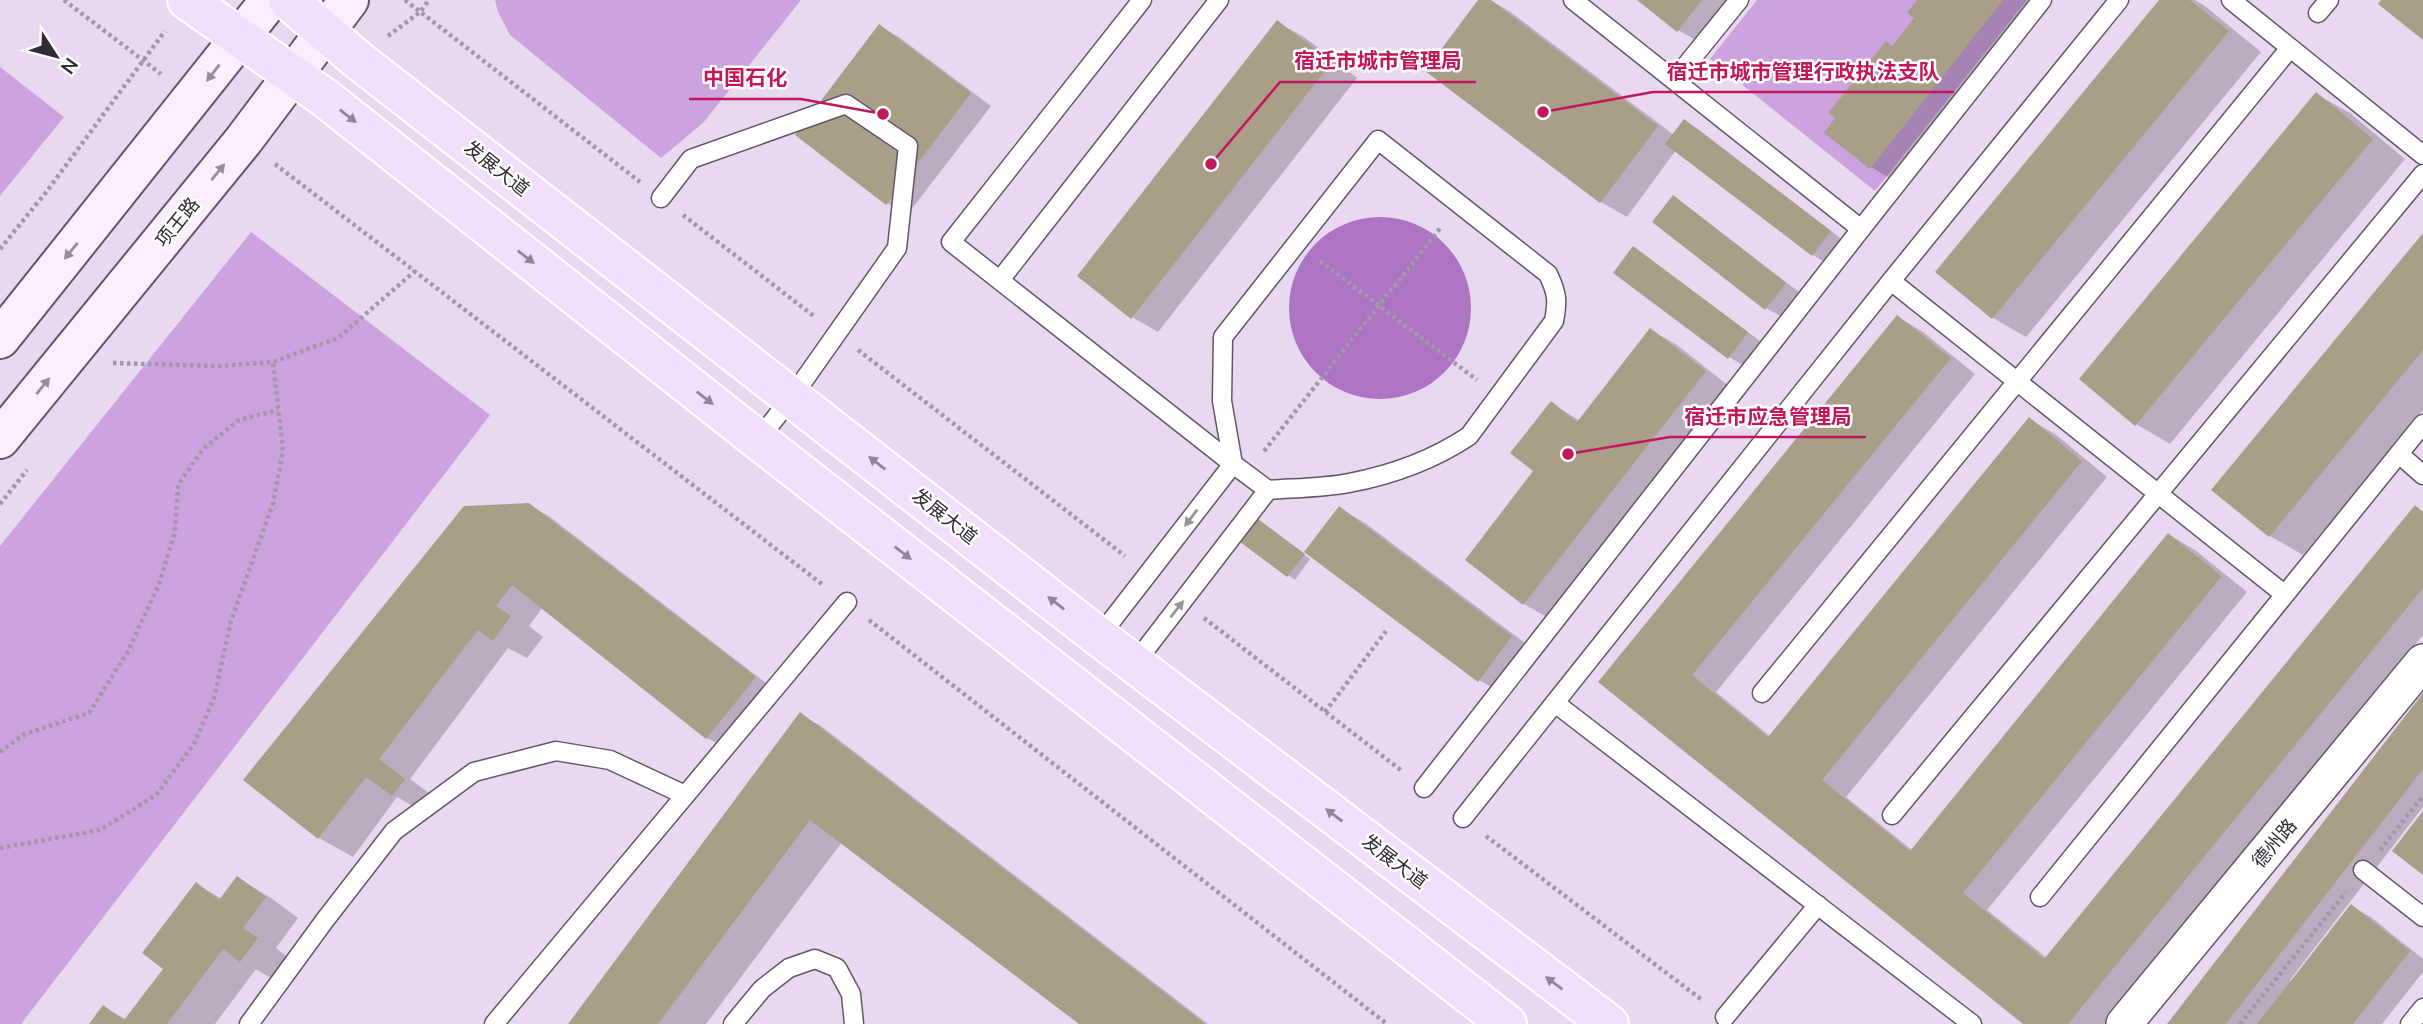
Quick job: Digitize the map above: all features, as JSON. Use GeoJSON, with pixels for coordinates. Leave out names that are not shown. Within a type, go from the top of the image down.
{"type":"FeatureCollection","features":[{"type":"Feature","properties":{"kind":"main road"},"geometry":{"type":"LineString","coordinates":[[0,339],[270,0]]}},
{"type":"Feature","properties":{"kind":"main road","name":"发展大道"},"geometry":{"type":"LineString","coordinates":[[288,0],[358,60],[1099,637],[1609,1024]]}},
{"type":"Feature","properties":{"kind":"main road","name":"项王路"},"geometry":{"type":"LineString","coordinates":[[0,439],[243,141],[349,0]]}},
{"type":"Feature","properties":{"kind":"main road"},"geometry":{"type":"LineString","coordinates":[[188,1],[294,75],[1507,1024]]}},
{"type":"Feature","properties":{"kind":"street","name":"德州路"},"geometry":{"type":"LineString","coordinates":[[2124,1024],[2423,662]]}},
{"type":"Feature","properties":{"kind":"lane"},"geometry":{"type":"LineString","coordinates":[[1142,0],[951,242],[1268,490],[1348,483],[1428,459],[1469,436],[1553,321],[1557,293],[1548,274],[1378,140],[1223,337],[1222,401],[1240,468]]}},
{"type":"Feature","properties":{"kind":"lane"},"geometry":{"type":"LineString","coordinates":[[1000,280],[1219,0]]}},
{"type":"Feature","properties":{"kind":"lane"},"geometry":{"type":"LineString","coordinates":[[1573,0],[1861,229]]}},
{"type":"Feature","properties":{"kind":"lane"},"geometry":{"type":"LineString","coordinates":[[1675,79],[1739,0]]}},
{"type":"Feature","properties":{"kind":"lane"},"geometry":{"type":"LineString","coordinates":[[1424,788],[2042,0]]}},
{"type":"Feature","properties":{"kind":"lane"},"geometry":{"type":"LineString","coordinates":[[1463,818],[2119,0]]}},
{"type":"Feature","properties":{"kind":"lane"},"geometry":{"type":"LineString","coordinates":[[2231,0],[2423,155]]}},
{"type":"Feature","properties":{"kind":"lane"},"geometry":{"type":"LineString","coordinates":[[1762,693],[2290,48]]}},
{"type":"Feature","properties":{"kind":"lane"},"geometry":{"type":"LineString","coordinates":[[661,198],[691,159],[846,104],[908,146],[897,248],[792,397],[758,440]]}},
{"type":"Feature","properties":{"kind":"lane"},"geometry":{"type":"LineString","coordinates":[[1892,815],[2423,174]]}},
{"type":"Feature","properties":{"kind":"lane"},"geometry":{"type":"LineString","coordinates":[[1891,281],[2284,594]]}},
{"type":"Feature","properties":{"kind":"lane"},"geometry":{"type":"LineString","coordinates":[[2039,897],[2423,424]]}},
{"type":"Feature","properties":{"kind":"lane"},"geometry":{"type":"LineString","coordinates":[[2399,454],[2423,475]]}},
{"type":"Feature","properties":{"kind":"lane"},"geometry":{"type":"LineString","coordinates":[[1099,637],[1240,468]]}},
{"type":"Feature","properties":{"kind":"lane"},"geometry":{"type":"LineString","coordinates":[[1135,663],[1268,490]]}},
{"type":"Feature","properties":{"kind":"lane"},"geometry":{"type":"LineString","coordinates":[[495,1024],[846,603]]}},
{"type":"Feature","properties":{"kind":"lane"},"geometry":{"type":"LineString","coordinates":[[1555,703],[1972,1024]]}},
{"type":"Feature","properties":{"kind":"lane"},"geometry":{"type":"LineString","coordinates":[[249,1024],[394,831],[474,772],[556,751],[611,760],[685,795]]}},
{"type":"Feature","properties":{"kind":"lane"},"geometry":{"type":"LineString","coordinates":[[2363,870],[2423,917]]}},
{"type":"Feature","properties":{"kind":"lane"},"geometry":{"type":"LineString","coordinates":[[1725,1017],[1818,905]]}},
{"type":"Feature","properties":{"kind":"lane"},"geometry":{"type":"LineString","coordinates":[[733,1024],[762,989],[789,968],[815,959],[838,968],[851,994],[855,1024]]}},
{"type":"Feature","properties":{"kind":"lane"},"geometry":{"type":"LineString","coordinates":[[2410,1024],[2423,1008]]}},
{"type":"Feature","properties":{"kind":"path"},"geometry":{"type":"LineString","coordinates":[[64,0],[193,98]]}},
{"type":"Feature","properties":{"kind":"path"},"geometry":{"type":"LineString","coordinates":[[405,0],[1148,575]]}},
{"type":"Feature","properties":{"kind":"path"},"geometry":{"type":"LineString","coordinates":[[420,12],[429,0]]}},
{"type":"Feature","properties":{"kind":"path"},"geometry":{"type":"LineString","coordinates":[[0,249],[47,191],[188,1]]}},
{"type":"Feature","properties":{"kind":"path"},"geometry":{"type":"LineString","coordinates":[[243,141],[846,603],[1387,1024]]}},
{"type":"Feature","properties":{"kind":"path"},"geometry":{"type":"LineString","coordinates":[[1240,468],[1318,383],[1440,228]]}},
{"type":"Feature","properties":{"kind":"path"},"geometry":{"type":"LineString","coordinates":[[1315,257],[1457,365]]}},
{"type":"Feature","properties":{"kind":"path"},"geometry":{"type":"LineString","coordinates":[[113,363],[220,366],[273,362],[338,338],[415,271]]}},
{"type":"Feature","properties":{"kind":"path"},"geometry":{"type":"LineString","coordinates":[[0,848],[100,830],[156,795],[194,744],[214,698],[231,621],[273,503],[283,451],[273,362]]}},
{"type":"Feature","properties":{"kind":"path"},"geometry":{"type":"LineString","coordinates":[[0,752],[25,734],[89,713],[127,653],[159,584],[175,532],[178,485],[203,449],[239,420],[278,410]]}},
{"type":"Feature","properties":{"kind":"path"},"geometry":{"type":"LineString","coordinates":[[1182,601],[1424,788]]}},
{"type":"Feature","properties":{"kind":"path"},"geometry":{"type":"LineString","coordinates":[[1325,712],[1386,631]]}},
{"type":"Feature","properties":{"kind":"path"},"geometry":{"type":"LineString","coordinates":[[2240,1024],[2423,796]]}},
{"type":"Feature","properties":{"kind":"path"},"geometry":{"type":"LineString","coordinates":[[1463,818],[1725,1017]]}},
{"type":"Feature","properties":{"kind":"shaded area"},"geometry":{"type":"Polygon","coordinates":[[[495,0],[801,0],[703,123],[661,158],[510,35],[495,0]]]}},
{"type":"Feature","properties":{"kind":"shaded area"},"geometry":{"type":"Polygon","coordinates":[[[1757,0],[2027,0],[1875,191],[1710,59],[1757,0]]]}},
{"type":"Feature","properties":{"kind":"shaded area"},"geometry":{"type":"Polygon","coordinates":[[[0,67],[64,117],[0,196],[0,67]]]}},
{"type":"Feature","properties":{"kind":"shaded area"},"geometry":{"type":"Polygon","coordinates":[[[1380,217],[1415,224],[1431,232],[1444,244],[1456,257],[1464,273],[1471,308],[1464,343],[1456,359],[1444,372],[1431,384],[1415,392],[1380,399],[1345,392],[1329,384],[1316,372],[1304,359],[1296,343],[1289,308],[1296,273],[1304,257],[1316,244],[1329,232],[1345,224],[1380,217]]]}},
{"type":"Feature","properties":{"kind":"shaded area"},"geometry":{"type":"Polygon","coordinates":[[[251,232],[490,415],[21,1024],[0,1024],[0,546],[251,232]]]}},
{"type":"Feature","properties":{"kind":"building"},"geometry":{"type":"Polygon","coordinates":[[[1478,0],[1491,0],[1658,126],[1600,203],[1425,71],[1478,0]]]}},
{"type":"Feature","properties":{"kind":"building"},"geometry":{"type":"Polygon","coordinates":[[[1637,0],[1702,0],[1677,32],[1637,0]]]}},
{"type":"Feature","properties":{"kind":"building"},"geometry":{"type":"Polygon","coordinates":[[[1917,0],[2003,0],[1870,169],[1824,133],[1835,118],[1828,113],[1886,41],[1892,46],[1914,18],[1907,13],[1917,0]]]}},
{"type":"Feature","properties":{"kind":"building"},"geometry":{"type":"Polygon","coordinates":[[[2159,0],[2190,0],[2229,31],[1992,319],[1935,272],[2159,0]]]}},
{"type":"Feature","properties":{"kind":"building"},"geometry":{"type":"Polygon","coordinates":[[[2381,0],[2423,0],[2423,40],[2378,4],[2381,0]]]}},
{"type":"Feature","properties":{"kind":"building"},"geometry":{"type":"Polygon","coordinates":[[[1277,20],[1332,62],[1131,319],[1077,276],[1277,20]]]}},
{"type":"Feature","properties":{"kind":"building"},"geometry":{"type":"Polygon","coordinates":[[[879,24],[971,93],[886,205],[795,135],[879,24]]]}},
{"type":"Feature","properties":{"kind":"building"},"geometry":{"type":"Polygon","coordinates":[[[2316,92],[2373,139],[2135,426],[2079,379],[2316,92]]]}},
{"type":"Feature","properties":{"kind":"building"},"geometry":{"type":"Polygon","coordinates":[[[1684,119],[1831,231],[1812,256],[1665,144],[1684,119]]]}},
{"type":"Feature","properties":{"kind":"building"},"geometry":{"type":"Polygon","coordinates":[[[1673,195],[1786,283],[1765,310],[1652,222],[1673,195]]]}},
{"type":"Feature","properties":{"kind":"building"},"geometry":{"type":"Polygon","coordinates":[[[2423,233],[2423,350],[2269,537],[2211,490],[2423,233]]]}},
{"type":"Feature","properties":{"kind":"building"},"geometry":{"type":"Polygon","coordinates":[[[1633,246],[1748,332],[1728,359],[1613,273],[1633,246]]]}},
{"type":"Feature","properties":{"kind":"building"},"geometry":{"type":"Polygon","coordinates":[[[1897,315],[1951,358],[1692,675],[1768,737],[2029,417],[2082,461],[1822,780],[1910,851],[2168,533],[2222,576],[1963,893],[2044,959],[2415,505],[2423,512],[2423,588],[2068,1024],[2023,1024],[1598,682],[1897,315]]]}},
{"type":"Feature","properties":{"kind":"building"},"geometry":{"type":"Polygon","coordinates":[[[1650,328],[1706,371],[1523,605],[1465,560],[1533,471],[1510,453],[1551,401],[1577,422],[1650,328]]]}},
{"type":"Feature","properties":{"kind":"building"},"geometry":{"type":"Polygon","coordinates":[[[529,503],[756,677],[706,739],[512,585],[496,606],[511,616],[493,641],[478,630],[379,759],[405,779],[392,796],[366,777],[318,839],[243,780],[464,506],[529,503]]]}},
{"type":"Feature","properties":{"kind":"building"},"geometry":{"type":"Polygon","coordinates":[[[1339,506],[1512,636],[1478,682],[1304,552],[1339,506]]]}},
{"type":"Feature","properties":{"kind":"building"},"geometry":{"type":"Polygon","coordinates":[[[1258,519],[1305,554],[1287,577],[1240,542],[1258,519]]]}},
{"type":"Feature","properties":{"kind":"building"},"geometry":{"type":"Polygon","coordinates":[[[2423,693],[2423,769],[2226,1024],[2167,1024],[2423,693]]]}},
{"type":"Feature","properties":{"kind":"building"},"geometry":{"type":"Polygon","coordinates":[[[800,712],[1205,1024],[1079,1024],[810,820],[658,1024],[568,1024],[800,712]]]}},
{"type":"Feature","properties":{"kind":"building"},"geometry":{"type":"Polygon","coordinates":[[[2423,811],[2423,875],[2392,851],[2423,811]]]}},
{"type":"Feature","properties":{"kind":"building"},"geometry":{"type":"Polygon","coordinates":[[[237,876],[266,897],[243,928],[258,938],[240,962],[223,949],[167,1024],[89,1024],[103,1005],[124,1020],[163,969],[142,953],[196,882],[219,900],[237,876]]]}},
{"type":"Feature","properties":{"kind":"building"},"geometry":{"type":"Polygon","coordinates":[[[2351,904],[2410,951],[2353,1024],[2257,1024],[2351,904]]]}},
{"type":"Feature","properties":{"kind":"place","name":"宿迁市城市管理行政执法支队"},"geometry":{"type":"Point","coordinates":[1543,112]}},
{"type":"Feature","properties":{"kind":"place","name":"中国石化"},"geometry":{"type":"Point","coordinates":[883,114]}},
{"type":"Feature","properties":{"kind":"place","name":"宿迁市城市管理局"},"geometry":{"type":"Point","coordinates":[1211,164]}},
{"type":"Feature","properties":{"kind":"place","name":"宿迁市应急管理局"},"geometry":{"type":"Point","coordinates":[1568,454]}}]}
